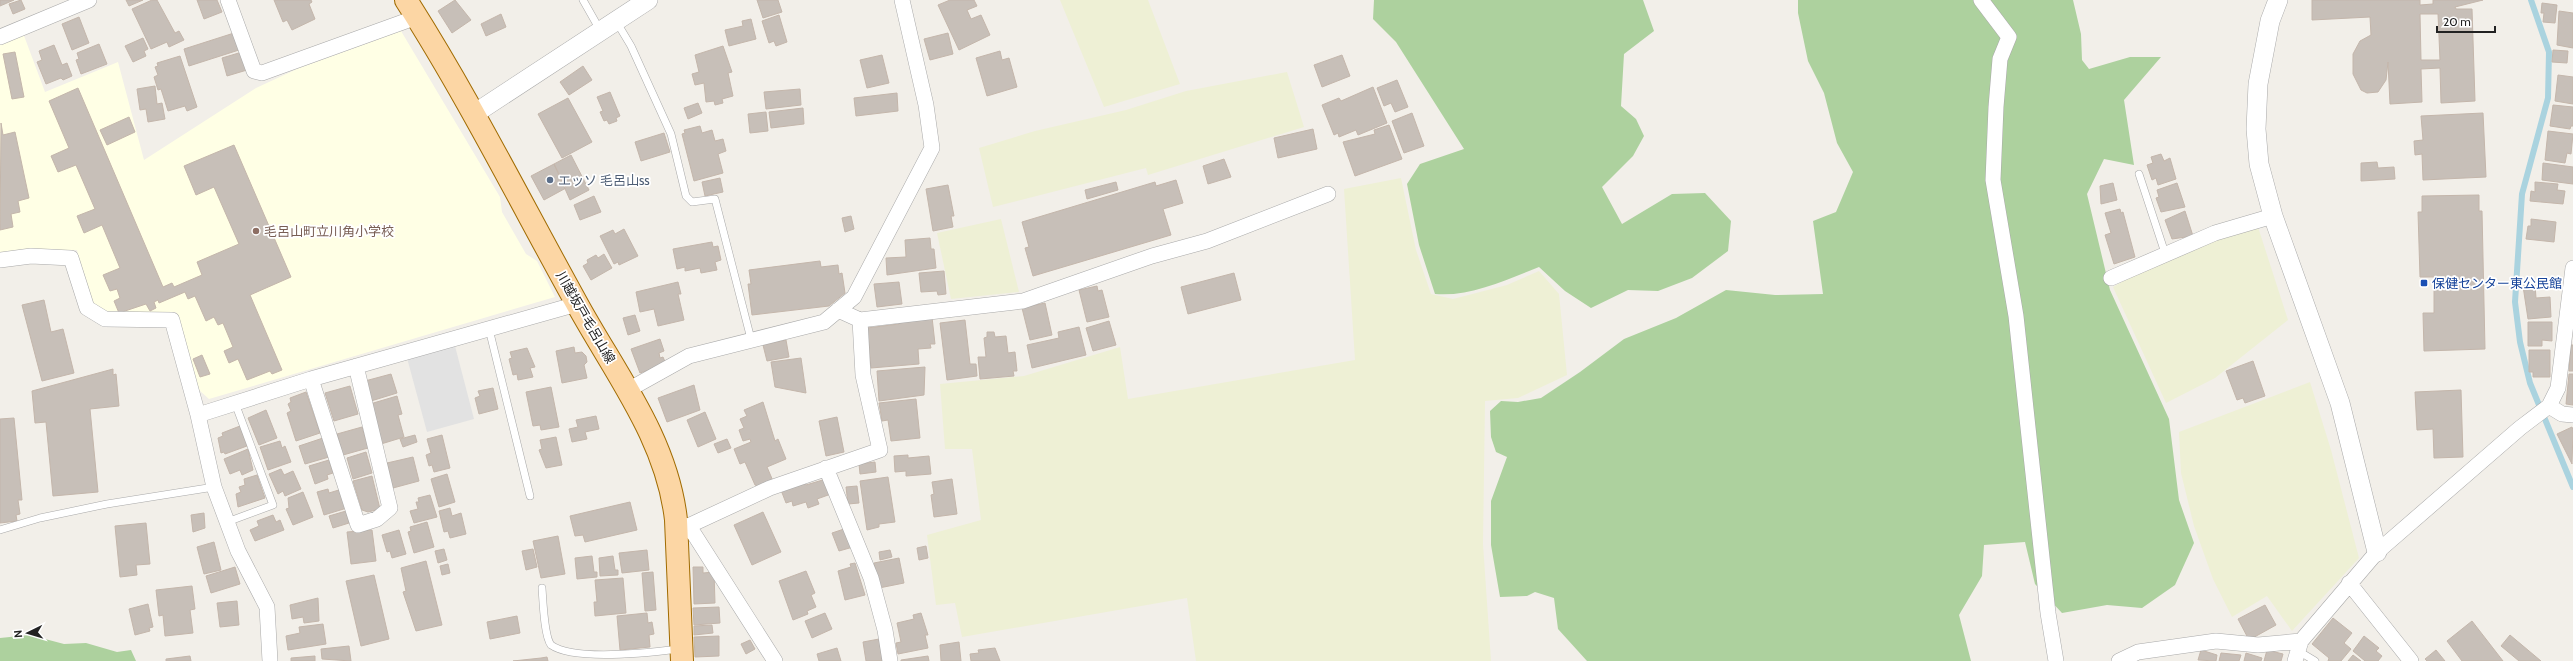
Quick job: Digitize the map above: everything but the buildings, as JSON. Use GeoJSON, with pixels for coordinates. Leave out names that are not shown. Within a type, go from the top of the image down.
{"type":"FeatureCollection","features":[{"type":"Feature","properties":{"kind":"main road","name":"川越坂戸毛呂山線"},"geometry":{"type":"LineString","coordinates":[[411,8],[474,114],[577,304],[628,390],[662,457],[681,523],[681,655]]}},
{"type":"Feature","properties":{"kind":"street"},"geometry":{"type":"LineString","coordinates":[[0,37],[89,0]]}},
{"type":"Feature","properties":{"kind":"street"},"geometry":{"type":"LineString","coordinates":[[228,0],[254,72],[262,73],[411,8]]}},
{"type":"Feature","properties":{"kind":"street"},"geometry":{"type":"LineString","coordinates":[[474,114],[600,30],[648,0]]}},
{"type":"Feature","properties":{"kind":"street"},"geometry":{"type":"LineString","coordinates":[[628,390],[689,356],[751,339],[824,322],[854,297],[932,148],[926,105],[902,0]]}},
{"type":"Feature","properties":{"kind":"street"},"geometry":{"type":"LineString","coordinates":[[1981,0],[2009,38],[2000,59],[1996,107],[1993,180],[2016,316],[2048,613],[2056,661]]}},
{"type":"Feature","properties":{"kind":"street"},"geometry":{"type":"LineString","coordinates":[[2278,0],[2270,21],[2258,84],[2256,129],[2259,164],[2273,216],[2340,403],[2377,552]]}},
{"type":"Feature","properties":{"kind":"street"},"geometry":{"type":"LineString","coordinates":[[838,310],[860,320],[1023,301],[1152,256],[1207,241],[1328,194]]}},
{"type":"Feature","properties":{"kind":"street"},"geometry":{"type":"LineString","coordinates":[[2111,278],[2215,232],[2273,216]]}},
{"type":"Feature","properties":{"kind":"street"},"geometry":{"type":"LineString","coordinates":[[0,260],[31,256],[71,258],[87,308],[99,315],[111,319],[172,320],[198,415],[214,488],[238,551],[267,607],[270,661]]}},
{"type":"Feature","properties":{"kind":"street"},"geometry":{"type":"LineString","coordinates":[[2118,661],[2138,652],[2216,641],[2298,651],[2348,583],[2377,552],[2520,428],[2549,406],[2558,388],[2573,268]]}},
{"type":"Feature","properties":{"kind":"street"},"geometry":{"type":"LineString","coordinates":[[198,415],[311,379],[577,304]]}},
{"type":"Feature","properties":{"kind":"street"},"geometry":{"type":"LineString","coordinates":[[775,661],[694,534],[681,523],[770,488],[880,450],[863,375],[860,320]]}},
{"type":"Feature","properties":{"kind":"street"},"geometry":{"type":"LineString","coordinates":[[311,379],[358,525],[377,519],[390,508],[356,366]]}},
{"type":"Feature","properties":{"kind":"street"},"geometry":{"type":"LineString","coordinates":[[2549,406],[2562,414],[2573,415]]}},
{"type":"Feature","properties":{"kind":"street"},"geometry":{"type":"LineString","coordinates":[[826,468],[871,578],[885,630],[890,661]]}},
{"type":"Feature","properties":{"kind":"street"},"geometry":{"type":"LineString","coordinates":[[2348,583],[2411,661]]}},
{"type":"Feature","properties":{"kind":"lane"},"geometry":{"type":"LineString","coordinates":[[584,0],[600,30]]}},
{"type":"Feature","properties":{"kind":"lane"},"geometry":{"type":"LineString","coordinates":[[616,21],[631,46],[671,134],[686,196],[692,202],[715,199],[751,339]]}},
{"type":"Feature","properties":{"kind":"lane"},"geometry":{"type":"LineString","coordinates":[[2139,174],[2165,253]]}},
{"type":"Feature","properties":{"kind":"lane"},"geometry":{"type":"LineString","coordinates":[[490,329],[530,496]]}},
{"type":"Feature","properties":{"kind":"lane"},"geometry":{"type":"LineString","coordinates":[[227,522],[273,504],[235,404]]}},
{"type":"Feature","properties":{"kind":"lane"},"geometry":{"type":"LineString","coordinates":[[0,530],[40,518],[107,504],[214,488]]}},
{"type":"Feature","properties":{"kind":"lane"},"geometry":{"type":"LineString","coordinates":[[542,588],[548,636],[551,645],[572,659],[590,661],[681,655]]}},
{"type":"Feature","properties":{"kind":"lane"},"geometry":{"type":"LineString","coordinates":[[2298,651],[2315,661]]}},
{"type":"Feature","properties":{"kind":"shaded area"},"geometry":{"type":"Polygon","coordinates":[[[1060,0],[1148,0],[1180,84],[1104,107],[1060,0]]]}},
{"type":"Feature","properties":{"kind":"shaded area","name":"毛呂山町立川角小学校"},"geometry":{"type":"Polygon","coordinates":[[[401,31],[500,197],[502,212],[526,254],[537,261],[555,297],[209,399],[199,390],[176,312],[127,316],[108,315],[92,304],[84,284],[77,250],[0,252],[0,41],[23,33],[45,92],[118,62],[144,160],[256,88],[297,69],[401,31]]]}},
{"type":"Feature","properties":{"kind":"shaded area"},"geometry":{"type":"Polygon","coordinates":[[[1287,72],[1304,127],[1148,175],[1146,168],[993,207],[979,148],[1035,131],[1126,110],[1186,91],[1287,72]]]}},
{"type":"Feature","properties":{"kind":"shaded area"},"geometry":{"type":"Polygon","coordinates":[[[1401,178],[1416,250],[1431,294],[1453,299],[1507,285],[1539,271],[1559,294],[1567,375],[1518,398],[1485,401],[1483,544],[1491,661],[1196,661],[1187,598],[962,637],[955,603],[936,605],[927,535],[981,520],[972,449],[945,449],[940,384],[1024,376],[1120,347],[1128,399],[1355,360],[1344,189],[1401,178]]]}},
{"type":"Feature","properties":{"kind":"shaded area"},"geometry":{"type":"Polygon","coordinates":[[[1001,219],[1019,292],[951,299],[937,233],[1001,219]]]}},
{"type":"Feature","properties":{"kind":"shaded area"},"geometry":{"type":"Polygon","coordinates":[[[2258,227],[2288,320],[2215,378],[2166,403],[2113,287],[2144,269],[2224,236],[2258,227]]]}},
{"type":"Feature","properties":{"kind":"shaded area"},"geometry":{"type":"Polygon","coordinates":[[[455,346],[474,419],[427,432],[407,358],[455,346]]]}},
{"type":"Feature","properties":{"kind":"shaded area"},"geometry":{"type":"Polygon","coordinates":[[[2310,382],[2331,450],[2359,558],[2292,631],[2267,596],[2232,617],[2213,579],[2194,526],[2181,473],[2179,432],[2310,382]]]}},
{"type":"Feature","properties":{"kind":"green space"},"geometry":{"type":"Polygon","coordinates":[[[1374,0],[1643,0],[1654,31],[1624,54],[1621,106],[1636,119],[1644,136],[1633,156],[1602,187],[1622,224],[1672,194],[1705,193],[1731,221],[1728,251],[1692,278],[1658,291],[1628,290],[1591,308],[1565,291],[1539,267],[1501,282],[1475,290],[1461,293],[1435,294],[1419,245],[1407,184],[1420,164],[1464,149],[1396,42],[1373,19],[1374,0]]]}},
{"type":"Feature","properties":{"kind":"green space"},"geometry":{"type":"Polygon","coordinates":[[[1798,0],[2073,0],[2081,34],[2082,60],[2089,69],[2130,57],[2161,57],[2124,100],[2134,165],[2104,159],[2087,194],[2110,290],[2169,419],[2179,500],[2194,543],[2175,585],[2142,608],[2107,605],[2062,613],[2035,584],[2025,542],[1984,545],[1982,576],[1959,615],[1971,661],[1587,661],[1558,629],[1554,598],[1535,592],[1527,596],[1500,597],[1491,545],[1491,501],[1507,457],[1496,452],[1491,437],[1490,411],[1501,401],[1518,402],[1541,398],[1580,372],[1624,339],[1676,318],[1726,290],[1775,295],[1823,294],[1813,221],[1836,212],[1853,172],[1837,143],[1824,93],[1808,61],[1798,13],[1798,0]]]}},
{"type":"Feature","properties":{"kind":"green space"},"geometry":{"type":"Polygon","coordinates":[[[30,635],[64,644],[86,643],[117,652],[131,650],[136,661],[0,661],[0,638],[30,635]]]}},
{"type":"Feature","properties":{"kind":"waterway"},"geometry":{"type":"LineString","coordinates":[[2531,0],[2549,52],[2548,98],[2522,194],[2515,302],[2520,342],[2530,383],[2573,487]]}},
{"type":"Feature","properties":{"kind":"place","name":"エッソ 毛呂山ss"},"geometry":{"type":"Point","coordinates":[550,180]}},
{"type":"Feature","properties":{"kind":"place","name":"毛呂山町立川角小学校"},"geometry":{"type":"Point","coordinates":[256,231]}},
{"type":"Feature","properties":{"kind":"place","name":"保健センター東公民館"},"geometry":{"type":"Point","coordinates":[2424,283]}}]}
